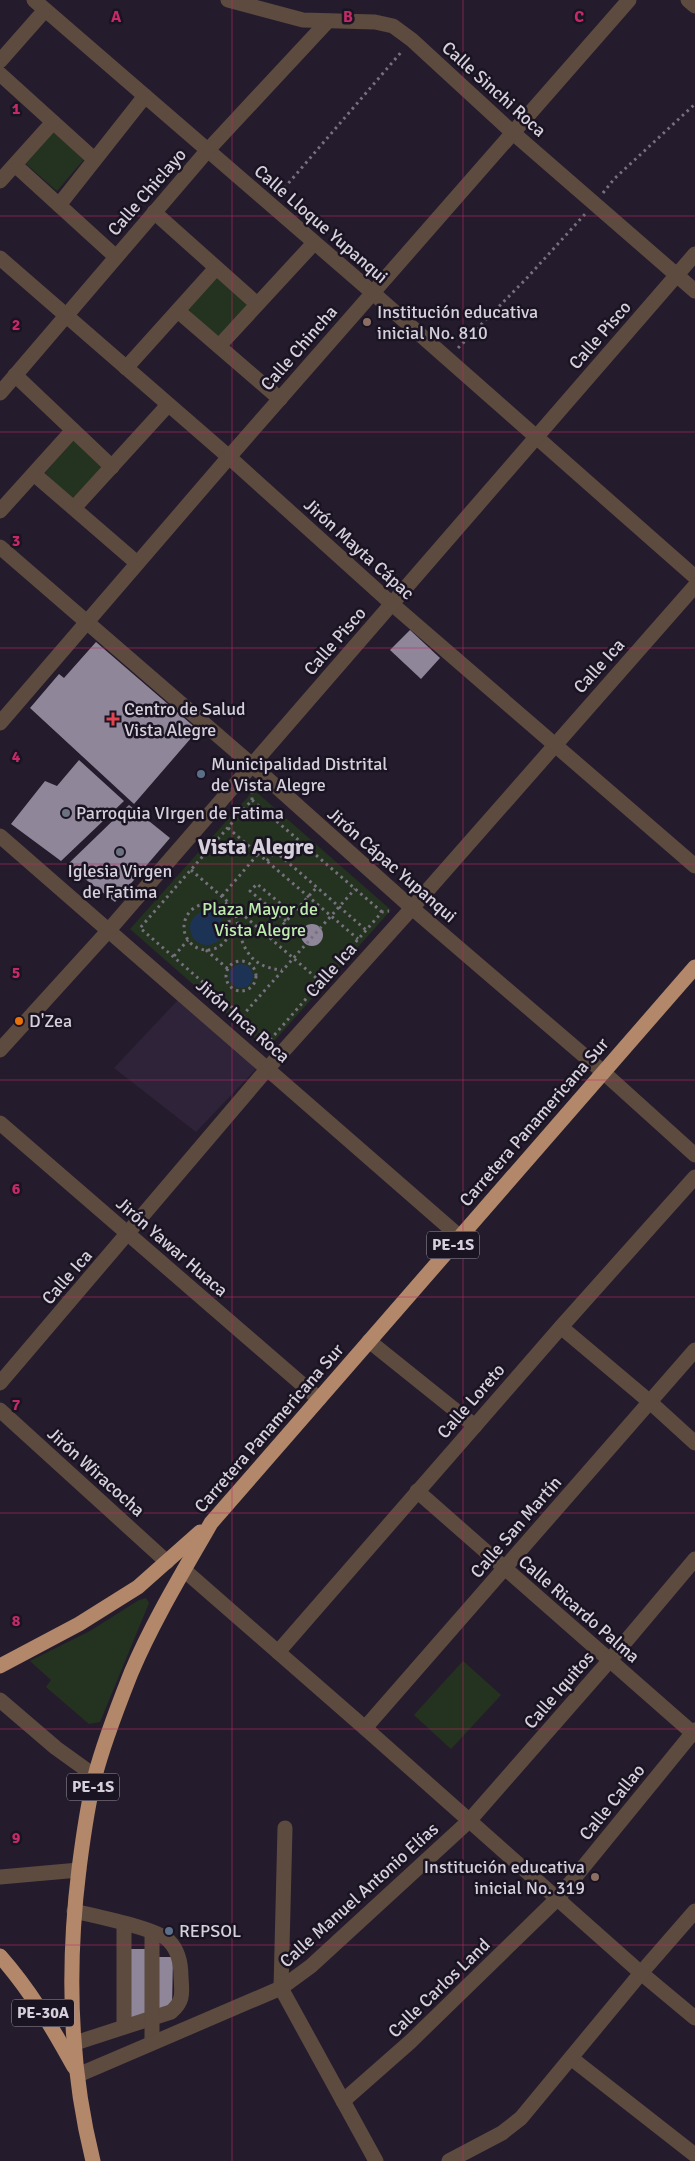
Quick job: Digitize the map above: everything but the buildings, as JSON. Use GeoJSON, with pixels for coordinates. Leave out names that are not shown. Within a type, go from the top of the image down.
{"type":"FeatureCollection","features":[{"type":"Feature","properties":{"kind":"highway","name":"Carretera Panamericana Sur"},"geometry":{"type":"LineString","coordinates":[[93,2161],[78,2075],[75,2043],[71,1967],[74,1911],[84,1835],[95,1776],[132,1672],[184,1570],[211,1523],[602,1071],[695,967]]}},
{"type":"Feature","properties":{"kind":"highway"},"geometry":{"type":"LineString","coordinates":[[0,1666],[79,1624],[138,1587],[211,1523]]}},
{"type":"Feature","properties":{"kind":"highway","name":"PE-30A"},"geometry":{"type":"LineString","coordinates":[[0,1956],[22,1981],[50,2023],[78,2075]]}},
{"type":"Feature","properties":{"kind":"street","name":"Calle Sinchi Roca"},"geometry":{"type":"LineString","coordinates":[[228,0],[303,20],[375,22],[393,26],[412,40],[512,132],[695,292]]}},
{"type":"Feature","properties":{"kind":"street","name":"Calle Chincha"},"geometry":{"type":"LineString","coordinates":[[0,723],[228,457],[373,294],[628,0]]}},
{"type":"Feature","properties":{"kind":"street"},"geometry":{"type":"LineString","coordinates":[[688,0],[695,6]]}},
{"type":"Feature","properties":{"kind":"street"},"geometry":{"type":"LineString","coordinates":[[0,61],[40,5]]}},
{"type":"Feature","properties":{"kind":"street","name":"Calle Lloque Yupanqui"},"geometry":{"type":"LineString","coordinates":[[40,5],[695,577]]}},
{"type":"Feature","properties":{"kind":"street","name":"Calle Chiclayo"},"geometry":{"type":"LineString","coordinates":[[0,393],[207,151],[328,21]]}},
{"type":"Feature","properties":{"kind":"street"},"geometry":{"type":"LineString","coordinates":[[0,74],[94,159]]}},
{"type":"Feature","properties":{"kind":"street"},"geometry":{"type":"LineString","coordinates":[[59,204],[144,96]]}},
{"type":"Feature","properties":{"kind":"street"},"geometry":{"type":"LineString","coordinates":[[0,181],[53,122]]}},
{"type":"Feature","properties":{"kind":"street"},"geometry":{"type":"LineString","coordinates":[[15,165],[116,256]]}},
{"type":"Feature","properties":{"kind":"street"},"geometry":{"type":"LineString","coordinates":[[154,212],[258,304]]}},
{"type":"Feature","properties":{"kind":"street"},"geometry":{"type":"LineString","coordinates":[[219,346],[314,243]]}},
{"type":"Feature","properties":{"kind":"street","name":"Calle Pisco"},"geometry":{"type":"LineString","coordinates":[[0,1050],[109,930],[534,437],[695,254]]}},
{"type":"Feature","properties":{"kind":"street","name":"Jirón Mayta Cápac"},"geometry":{"type":"LineString","coordinates":[[2,263],[66,315],[392,604],[695,866]]}},
{"type":"Feature","properties":{"kind":"street"},"geometry":{"type":"LineString","coordinates":[[126,368],[216,268]]}},
{"type":"Feature","properties":{"kind":"street"},"geometry":{"type":"LineString","coordinates":[[178,310],[280,399]]}},
{"type":"Feature","properties":{"kind":"street"},"geometry":{"type":"LineString","coordinates":[[15,375],[112,467]]}},
{"type":"Feature","properties":{"kind":"street"},"geometry":{"type":"LineString","coordinates":[[74,508],[168,405]]}},
{"type":"Feature","properties":{"kind":"street"},"geometry":{"type":"LineString","coordinates":[[0,511],[73,430]]}},
{"type":"Feature","properties":{"kind":"street"},"geometry":{"type":"LineString","coordinates":[[34,474],[137,563]]}},
{"type":"Feature","properties":{"kind":"street","name":"Jirón Cápac Yupanqui"},"geometry":{"type":"LineString","coordinates":[[0,547],[85,623],[252,765],[412,908],[602,1071],[695,1155]]}},
{"type":"Feature","properties":{"kind":"street","name":"Calle Ica"},"geometry":{"type":"LineString","coordinates":[[0,1383],[268,1068],[412,908],[695,586]]}},
{"type":"Feature","properties":{"kind":"street","name":"Jirón Inca Roca"},"geometry":{"type":"LineString","coordinates":[[0,836],[460,1237]]}},
{"type":"Feature","properties":{"kind":"street","name":"Jirón Yawar Huaca"},"geometry":{"type":"LineString","coordinates":[[0,1123],[319,1399]]}},
{"type":"Feature","properties":{"kind":"street","name":"Calle Loreto"},"geometry":{"type":"LineString","coordinates":[[278,1652],[561,1326],[695,1177]]}},
{"type":"Feature","properties":{"kind":"street"},"geometry":{"type":"LineString","coordinates":[[561,1326],[695,1443]]}},
{"type":"Feature","properties":{"kind":"street"},"geometry":{"type":"LineString","coordinates":[[369,1341],[474,1426]]}},
{"type":"Feature","properties":{"kind":"street","name":"Calle San Martín"},"geometry":{"type":"LineString","coordinates":[[365,1728],[695,1350]]}},
{"type":"Feature","properties":{"kind":"street","name":"Jirón Wiracocha"},"geometry":{"type":"LineString","coordinates":[[0,1410],[167,1562]]}},
{"type":"Feature","properties":{"kind":"street","name":"Calle Ricardo Palma"},"geometry":{"type":"LineString","coordinates":[[417,1491],[504,1569],[694,1733]]}},
{"type":"Feature","properties":{"kind":"street","name":"Calle Iquitos"},"geometry":{"type":"LineString","coordinates":[[469,1821],[610,1660],[695,1559]]}},
{"type":"Feature","properties":{"kind":"street"},"geometry":{"type":"LineString","coordinates":[[184,1570],[641,1973],[695,2018]]}},
{"type":"Feature","properties":{"kind":"street"},"geometry":{"type":"LineString","coordinates":[[0,1700],[56,1748],[95,1776]]}},
{"type":"Feature","properties":{"kind":"street","name":"Calle Callao"},"geometry":{"type":"LineString","coordinates":[[558,1898],[694,1733]]}},
{"type":"Feature","properties":{"kind":"street","name":"Calle Manuel Antonio Elías"},"geometry":{"type":"LineString","coordinates":[[78,2075],[281,1988],[312,1966],[342,1940],[469,1821]]}},
{"type":"Feature","properties":{"kind":"street"},"geometry":{"type":"LineString","coordinates":[[285,1828],[281,1988],[376,2161]]}},
{"type":"Feature","properties":{"kind":"street"},"geometry":{"type":"LineString","coordinates":[[0,1877],[79,1870]]}},
{"type":"Feature","properties":{"kind":"street","name":"Calle Carlos Land"},"geometry":{"type":"LineString","coordinates":[[343,2101],[410,2042],[558,1898]]}},
{"type":"Feature","properties":{"kind":"street"},"geometry":{"type":"LineString","coordinates":[[74,1911],[152,1932],[169,1940],[177,1953],[181,1966],[182,1994],[180,2005],[183,2030]]}},
{"type":"Feature","properties":{"kind":"street"},"geometry":{"type":"LineString","coordinates":[[449,2161],[502,2133],[521,2118],[695,1911]]}},
{"type":"Feature","properties":{"kind":"street"},"geometry":{"type":"LineString","coordinates":[[124,1924],[124,2027]]}},
{"type":"Feature","properties":{"kind":"street"},"geometry":{"type":"LineString","coordinates":[[152,1932],[152,2043]]}},
{"type":"Feature","properties":{"kind":"street"},"geometry":{"type":"LineString","coordinates":[[75,2043],[171,2012],[180,2005]]}},
{"type":"Feature","properties":{"kind":"street"},"geometry":{"type":"LineString","coordinates":[[571,2058],[695,2155]]}},
{"type":"Feature","properties":{"kind":"path"},"geometry":{"type":"LineString","coordinates":[[270,205],[412,40]]}},
{"type":"Feature","properties":{"kind":"path"},"geometry":{"type":"LineString","coordinates":[[447,359],[526,279],[594,204],[614,179],[695,104]]}},
{"type":"Feature","properties":{"kind":"path"},"geometry":{"type":"LineString","coordinates":[[252,800],[382,912],[270,1040],[140,928],[191,870],[252,800]]}},
{"type":"Feature","properties":{"kind":"path"},"geometry":{"type":"LineString","coordinates":[[228,828],[358,939]]}},
{"type":"Feature","properties":{"kind":"path"},"geometry":{"type":"LineString","coordinates":[[267,861],[275,851],[366,930]]}},
{"type":"Feature","properties":{"kind":"path"},"geometry":{"type":"LineString","coordinates":[[222,896],[258,854]]}},
{"type":"Feature","properties":{"kind":"path"},"geometry":{"type":"LineString","coordinates":[[191,870],[321,982]]}},
{"type":"Feature","properties":{"kind":"path"},"geometry":{"type":"LineString","coordinates":[[286,921],[250,891],[257,884],[293,914]]}},
{"type":"Feature","properties":{"kind":"path"},"geometry":{"type":"LineString","coordinates":[[270,938],[317,887]]}},
{"type":"Feature","properties":{"kind":"path"},"geometry":{"type":"LineString","coordinates":[[242,1016],[355,889]]}},
{"type":"Feature","properties":{"kind":"path"},"geometry":{"type":"LineString","coordinates":[[221,909],[228,902]]}},
{"type":"Feature","properties":{"kind":"path"},"geometry":{"type":"LineString","coordinates":[[208,904],[221,909],[230,921],[230,928],[229,935],[220,946],[206,950],[199,949],[188,940],[184,926],[189,913],[194,908],[208,904]]}},
{"type":"Feature","properties":{"kind":"path"},"geometry":{"type":"LineString","coordinates":[[235,908],[244,948],[257,962],[274,969],[283,970]]}},
{"type":"Feature","properties":{"kind":"path"},"geometry":{"type":"LineString","coordinates":[[230,928],[238,927]]}},
{"type":"Feature","properties":{"kind":"path"},"geometry":{"type":"LineString","coordinates":[[174,956],[188,940]]}},
{"type":"Feature","properties":{"kind":"path"},"geometry":{"type":"LineString","coordinates":[[206,950],[228,969]]}},
{"type":"Feature","properties":{"kind":"path"},"geometry":{"type":"LineString","coordinates":[[246,962],[253,967],[256,975],[255,980],[248,989],[236,990],[228,983],[226,977],[228,969],[234,963],[246,962]]}},
{"type":"Feature","properties":{"kind":"path"},"geometry":{"type":"LineString","coordinates":[[253,967],[257,962]]}},
{"type":"Feature","properties":{"kind":"shaded area"},"geometry":{"type":"Polygon","coordinates":[[[178,1000],[256,1069],[196,1132],[114,1068],[178,1000]]]}},
{"type":"Feature","properties":{"kind":"green space"},"geometry":{"type":"Polygon","coordinates":[[[53,131],[85,158],[57,191],[25,163],[53,131]]]}},
{"type":"Feature","properties":{"kind":"green space"},"geometry":{"type":"Polygon","coordinates":[[[215,276],[248,304],[217,337],[188,309],[215,276]]]}},
{"type":"Feature","properties":{"kind":"green space"},"geometry":{"type":"Polygon","coordinates":[[[73,440],[104,468],[74,501],[45,473],[73,440]]]}},
{"type":"Feature","properties":{"kind":"green space","name":"Plaza Mayor de Vista Alegre"},"geometry":{"type":"Polygon","coordinates":[[[254,790],[391,910],[267,1049],[130,929],[254,790]]]}},
{"type":"Feature","properties":{"kind":"green space"},"geometry":{"type":"Polygon","coordinates":[[[146,1598],[149,1603],[100,1722],[89,1724],[46,1687],[51,1680],[30,1661],[90,1631],[139,1600],[146,1598]]]}},
{"type":"Feature","properties":{"kind":"green space"},"geometry":{"type":"Polygon","coordinates":[[[463,1661],[501,1695],[451,1749],[414,1715],[463,1661]]]}},
{"type":"Feature","properties":{"kind":"water"},"geometry":{"type":"Polygon","coordinates":[[[207,911],[214,912],[219,916],[223,921],[223,935],[219,940],[214,944],[207,945],[200,944],[195,940],[191,935],[190,928],[191,921],[195,916],[200,912],[207,911]]]}},
{"type":"Feature","properties":{"kind":"water"},"geometry":{"type":"Polygon","coordinates":[[[241,964],[246,965],[252,971],[252,981],[246,987],[241,988],[236,987],[230,981],[229,976],[230,971],[236,965],[241,964]]]}},
{"type":"Feature","properties":{"kind":"place","name":"Institución educativa inicial No. 810"},"geometry":{"type":"Point","coordinates":[367,322]}},
{"type":"Feature","properties":{"kind":"place","name":"Centro de Salud Vista Alegre"},"geometry":{"type":"Point","coordinates":[113,719]}},
{"type":"Feature","properties":{"kind":"place","name":"Municipalidad Distrital de Vista Alegre"},"geometry":{"type":"Point","coordinates":[201,774]}},
{"type":"Feature","properties":{"kind":"place","name":"Parroquia VIrgen de Fatima"},"geometry":{"type":"Point","coordinates":[66,813]}},
{"type":"Feature","properties":{"kind":"place","name":"Iglesia Virgen de Fatima"},"geometry":{"type":"Point","coordinates":[120,852]}},
{"type":"Feature","properties":{"kind":"place","name":"D'Zea"},"geometry":{"type":"Point","coordinates":[19,1021]}},
{"type":"Feature","properties":{"kind":"place","name":"Institución educativa inicial No. 319"},"geometry":{"type":"Point","coordinates":[595,1877]}},
{"type":"Feature","properties":{"kind":"place","name":"REPSOL"},"geometry":{"type":"Point","coordinates":[169,1931]}},
{"type":"Feature","properties":{"kind":"district","name":"Vista Alegre"},"geometry":{"type":"Point","coordinates":[256,846]}}]}
